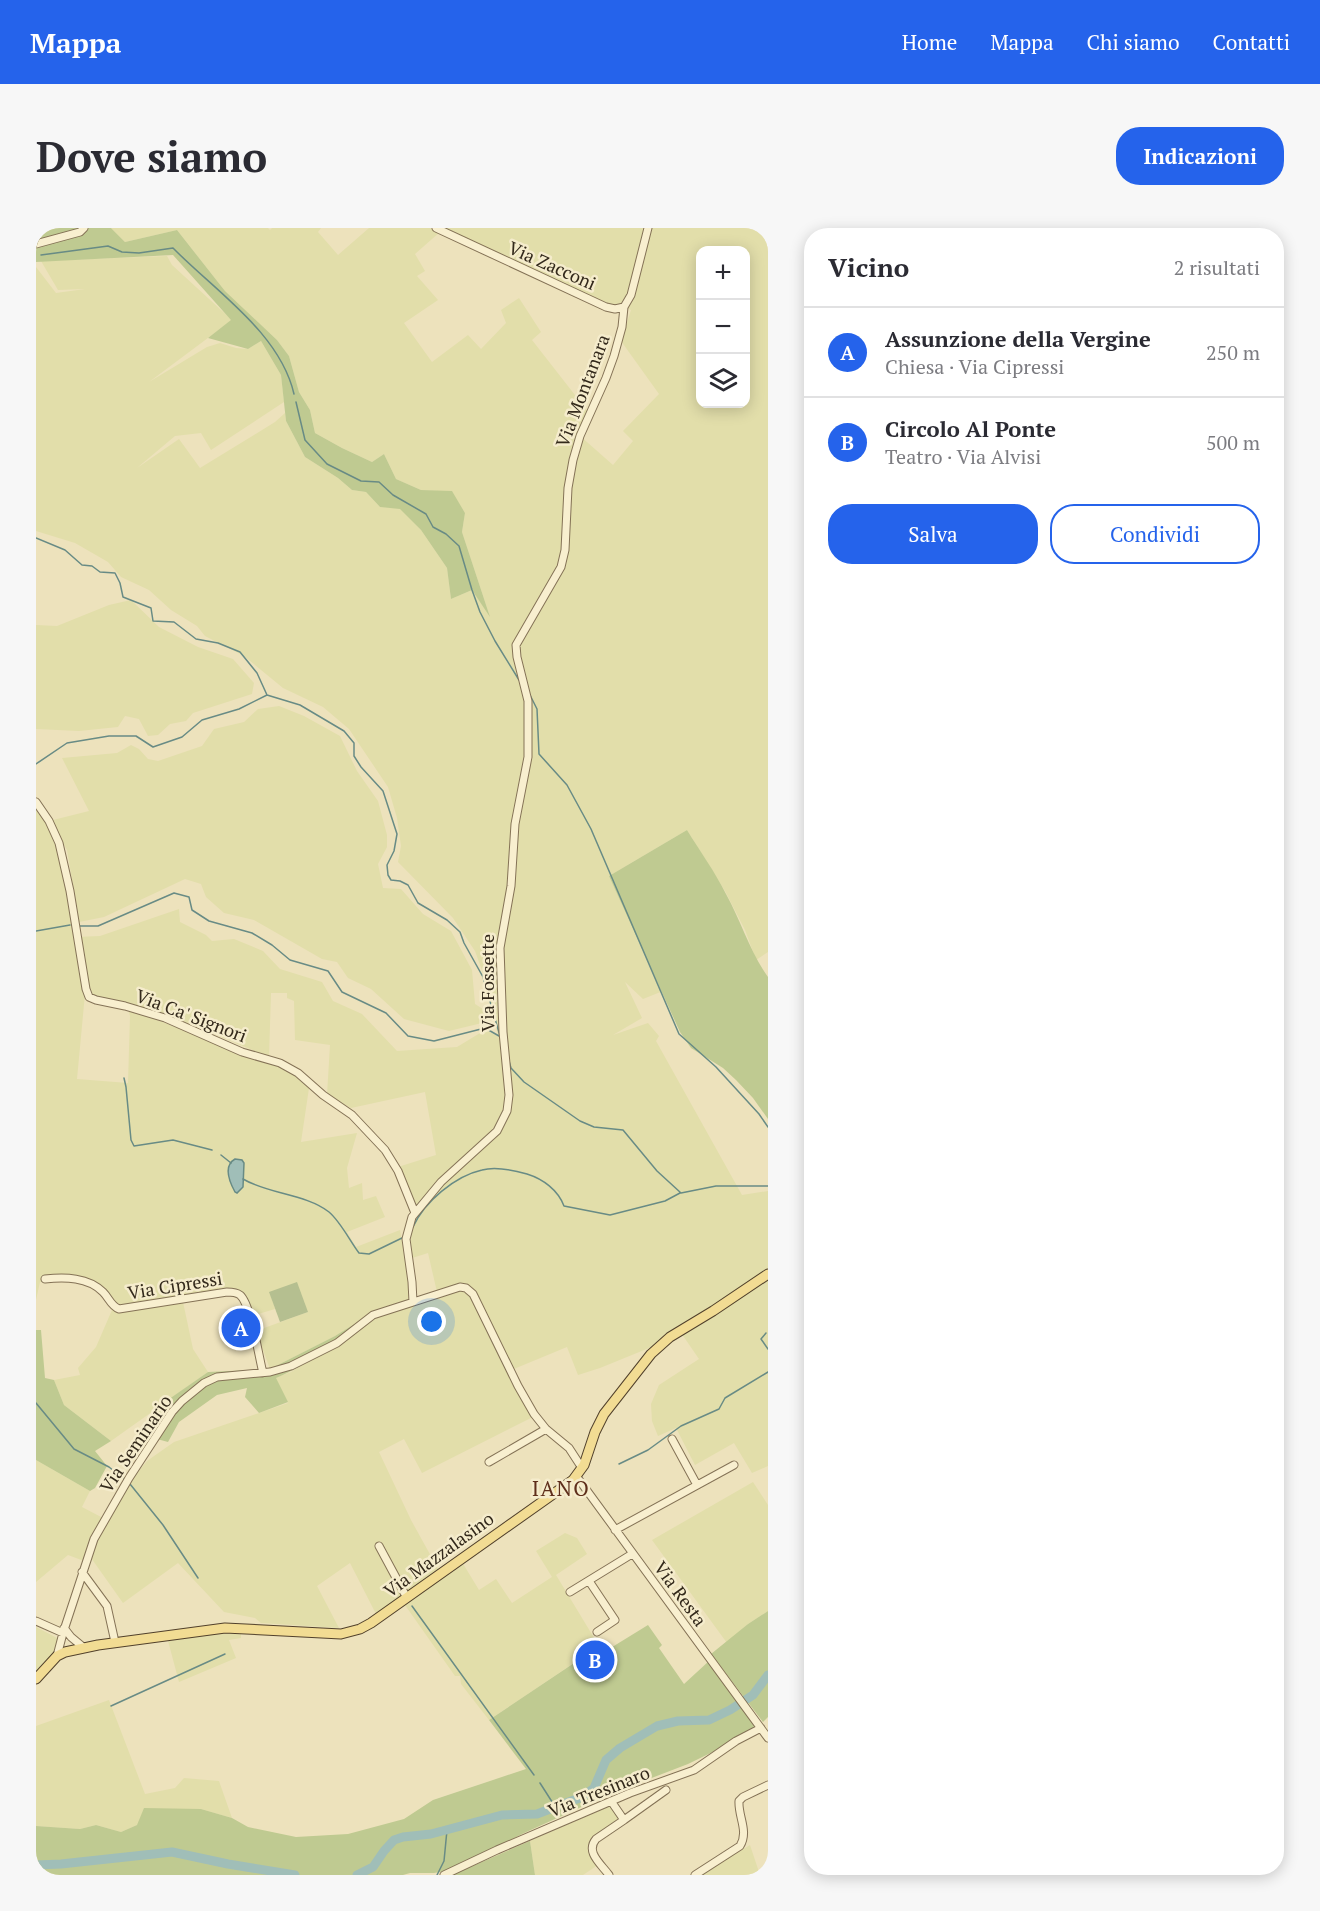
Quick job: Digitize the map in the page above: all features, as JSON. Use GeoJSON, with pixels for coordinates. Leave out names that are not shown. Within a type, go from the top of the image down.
{"type":"FeatureCollection","features":[{"type":"Feature","properties":{"kind":"main road"},"geometry":{"type":"LineString","coordinates":[[580,1473],[604,1414],[651,1354],[670,1337],[768,1274]]}},
{"type":"Feature","properties":{"kind":"main road","name":"Via Mazzalasino"},"geometry":{"type":"LineString","coordinates":[[36,1679],[57,1656],[65,1652],[115,1642],[225,1628],[341,1634],[360,1629],[407,1598],[580,1473]]}},
{"type":"Feature","properties":{"kind":"street"},"geometry":{"type":"LineString","coordinates":[[36,244],[80,232],[84,228]]}},
{"type":"Feature","properties":{"kind":"street","name":"Via Zacconi"},"geometry":{"type":"LineString","coordinates":[[436,228],[606,307],[615,309],[624,307]]}},
{"type":"Feature","properties":{"kind":"street","name":"Via Montanara"},"geometry":{"type":"LineString","coordinates":[[561,567],[565,550],[568,488],[573,460],[580,436],[603,387],[614,356],[622,327],[624,307],[631,295],[648,228]]}},
{"type":"Feature","properties":{"kind":"street","name":"Via Fossette"},"geometry":{"type":"LineString","coordinates":[[413,1302],[406,1239],[409,1224],[415,1213],[441,1182],[497,1131],[507,1111],[509,1095],[502,1032],[500,948],[511,886],[515,824],[528,757],[528,701],[516,645],[561,567]]}},
{"type":"Feature","properties":{"kind":"street","name":"Via Ca' Signori"},"geometry":{"type":"LineString","coordinates":[[36,802],[49,821],[59,843],[70,891],[88,997],[165,1018],[242,1052],[280,1063],[298,1072],[352,1115],[385,1150],[398,1171],[415,1213]]}},
{"type":"Feature","properties":{"kind":"street","name":"Via Cipressi"},"geometry":{"type":"LineString","coordinates":[[45,1278],[89,1282],[103,1291],[112,1305],[118,1309],[227,1292],[238,1293],[244,1300],[252,1324],[263,1373]]}},
{"type":"Feature","properties":{"kind":"street","name":"Via Seminario"},"geometry":{"type":"LineString","coordinates":[[57,1656],[90,1548],[135,1468],[172,1412],[182,1401],[204,1383],[217,1377],[263,1373],[285,1368],[309,1358],[337,1343],[373,1315],[466,1287],[471,1291],[522,1394],[546,1429],[569,1448],[580,1473]]}},
{"type":"Feature","properties":{"kind":"street"},"geometry":{"type":"LineString","coordinates":[[489,1462],[546,1429]]}},
{"type":"Feature","properties":{"kind":"street"},"geometry":{"type":"LineString","coordinates":[[672,1440],[697,1485]]}},
{"type":"Feature","properties":{"kind":"street"},"geometry":{"type":"LineString","coordinates":[[615,1530],[734,1465]]}},
{"type":"Feature","properties":{"kind":"street","name":"Via Resta"},"geometry":{"type":"LineString","coordinates":[[580,1473],[632,1554],[768,1738]]}},
{"type":"Feature","properties":{"kind":"street"},"geometry":{"type":"LineString","coordinates":[[379,1546],[407,1598]]}},
{"type":"Feature","properties":{"kind":"street"},"geometry":{"type":"LineString","coordinates":[[570,1592],[632,1554]]}},
{"type":"Feature","properties":{"kind":"street"},"geometry":{"type":"LineString","coordinates":[[82,1572],[107,1606],[115,1642]]}},
{"type":"Feature","properties":{"kind":"street"},"geometry":{"type":"LineString","coordinates":[[589,1581],[615,1620],[597,1632]]}},
{"type":"Feature","properties":{"kind":"street"},"geometry":{"type":"LineString","coordinates":[[36,1621],[64,1630],[83,1647]]}},
{"type":"Feature","properties":{"kind":"street","name":"Via Tresinaro"},"geometry":{"type":"LineString","coordinates":[[444,1875],[611,1801],[694,1770],[736,1741],[760,1728]]}},
{"type":"Feature","properties":{"kind":"street"},"geometry":{"type":"LineString","coordinates":[[695,1875],[740,1846],[744,1832],[739,1802],[743,1797],[768,1785]]}},
{"type":"Feature","properties":{"kind":"street"},"geometry":{"type":"LineString","coordinates":[[609,1875],[592,1852],[592,1843],[666,1790]]}},
{"type":"Feature","properties":{"kind":"street"},"geometry":{"type":"LineString","coordinates":[[611,1801],[624,1820]]}},
{"type":"Feature","properties":{"kind":"shaded area"},"geometry":{"type":"Polygon","coordinates":[[[111,228],[268,228],[270,230],[272,228],[321,228],[318,232],[338,255],[369,228],[430,228],[440,232],[415,254],[425,271],[417,276],[438,300],[404,323],[432,362],[468,335],[481,349],[506,323],[501,310],[519,298],[541,332],[532,340],[589,413],[579,435],[613,465],[633,441],[623,431],[659,394],[621,341],[631,310],[619,305],[613,306],[444,228],[768,228],[768,952],[756,960],[745,930],[725,891],[687,830],[609,876],[663,991],[643,999],[625,982],[642,1018],[613,1035],[648,1023],[659,1036],[656,1041],[742,1195],[768,1191],[768,1466],[752,1473],[734,1443],[695,1465],[676,1428],[658,1436],[652,1421],[651,1404],[659,1385],[699,1359],[677,1327],[654,1346],[578,1375],[567,1347],[509,1371],[533,1417],[422,1473],[404,1439],[379,1452],[411,1520],[442,1576],[462,1562],[479,1590],[496,1579],[512,1603],[552,1577],[536,1551],[565,1533],[577,1538],[587,1554],[556,1575],[599,1646],[489,1720],[461,1684],[460,1676],[455,1676],[400,1598],[376,1614],[350,1563],[317,1586],[339,1628],[261,1623],[255,1618],[224,1612],[178,1563],[123,1603],[89,1555],[127,1485],[147,1461],[174,1442],[288,1403],[275,1378],[291,1372],[370,1316],[437,1292],[428,1253],[409,1259],[407,1241],[413,1217],[398,1167],[436,1155],[425,1092],[351,1108],[327,1095],[330,1045],[295,1040],[294,1001],[287,998],[287,993],[271,993],[269,1057],[178,1019],[85,994],[77,1079],[128,1083],[130,1016],[128,1009],[297,1073],[309,1088],[301,1142],[357,1133],[347,1168],[349,1188],[362,1183],[363,1200],[376,1196],[385,1217],[347,1232],[356,1247],[400,1230],[411,1295],[409,1301],[369,1315],[335,1336],[270,1369],[256,1331],[308,1312],[270,1292],[275,1309],[248,1317],[243,1301],[235,1293],[183,1302],[193,1349],[208,1372],[111,1441],[64,1405],[54,1380],[80,1375],[78,1368],[96,1347],[112,1310],[106,1297],[83,1281],[40,1282],[36,1300],[36,802],[49,821],[89,811],[62,758],[117,753],[131,745],[139,749],[148,759],[158,761],[202,746],[214,729],[244,722],[258,709],[279,706],[304,716],[340,736],[357,771],[378,801],[387,835],[387,847],[378,864],[383,888],[401,889],[423,914],[451,931],[472,970],[475,1004],[486,1011],[490,1025],[482,1023],[449,1031],[404,1019],[371,989],[348,978],[337,962],[322,959],[254,920],[224,913],[206,897],[201,884],[185,879],[104,917],[79,922],[67,850],[51,824],[70,891],[77,937],[100,936],[179,909],[180,922],[206,935],[212,941],[234,939],[263,951],[280,969],[322,982],[333,1001],[362,1014],[397,1051],[457,1047],[485,1030],[498,1036],[488,987],[475,951],[453,918],[398,862],[401,846],[397,818],[388,787],[349,729],[323,707],[283,688],[244,656],[205,636],[197,626],[171,610],[149,590],[121,577],[108,562],[75,543],[36,531],[36,267],[56,293],[85,289],[58,290],[41,261],[167,256],[172,265],[232,320],[149,382],[207,347],[220,343],[248,349],[261,341],[281,375],[284,402],[211,450],[201,433],[175,436],[137,468],[179,439],[200,468],[275,422],[285,413],[286,421],[305,457],[352,490],[366,492],[380,507],[400,508],[421,530],[447,568],[451,599],[472,590],[489,614],[462,532],[465,513],[452,492],[421,490],[396,479],[384,454],[372,462],[315,433],[310,410],[299,392],[289,356],[277,340],[225,291],[177,230],[125,242],[111,228]]]}},
{"type":"Feature","properties":{"kind":"shaded area"},"geometry":{"type":"Polygon","coordinates":[[[131,600],[159,627],[198,647],[233,659],[254,683],[252,694],[193,713],[186,721],[170,724],[158,735],[148,736],[139,719],[125,716],[118,727],[79,731],[36,729],[36,625],[57,626],[109,605],[131,600]]]}},
{"type":"Feature","properties":{"kind":"shaded area"},"geometry":{"type":"Polygon","coordinates":[[[36,1460],[90,1491],[82,1507],[103,1518],[84,1561],[68,1555],[36,1582],[36,1460]]]}},
{"type":"Feature","properties":{"kind":"shaded area"},"geometry":{"type":"Polygon","coordinates":[[[753,1482],[768,1505],[768,1611],[748,1624],[727,1643],[652,1540],[753,1482]]]}},
{"type":"Feature","properties":{"kind":"shaded area"},"geometry":{"type":"Polygon","coordinates":[[[36,1627],[59,1639],[55,1653],[36,1675],[36,1627]]]}},
{"type":"Feature","properties":{"kind":"shaded area"},"geometry":{"type":"Polygon","coordinates":[[[241,1632],[241,1638],[229,1640],[236,1658],[179,1682],[167,1637],[241,1632]]]}},
{"type":"Feature","properties":{"kind":"shaded area"},"geometry":{"type":"Polygon","coordinates":[[[109,1700],[145,1794],[175,1788],[184,1778],[219,1781],[232,1818],[201,1809],[137,1825],[121,1832],[96,1825],[80,1829],[36,1826],[36,1726],[109,1700]]]}},
{"type":"Feature","properties":{"kind":"shaded area"},"geometry":{"type":"Polygon","coordinates":[[[610,1806],[620,1820],[595,1836],[589,1846],[590,1854],[598,1865],[583,1875],[535,1875],[530,1841],[610,1806]]]}},
{"type":"Feature","properties":{"kind":"shaded area"},"geometry":{"type":"Polygon","coordinates":[[[750,1845],[760,1875],[700,1875],[750,1845]]]}},
{"type":"Feature","properties":{"kind":"green space"},"geometry":{"type":"Polygon","coordinates":[[[55,228],[111,228],[125,242],[177,230],[225,291],[277,340],[289,356],[299,392],[310,410],[315,433],[372,462],[384,454],[396,479],[421,490],[452,491],[465,513],[462,532],[490,617],[472,590],[451,599],[447,568],[421,530],[400,509],[380,507],[366,492],[352,490],[305,457],[286,421],[281,375],[261,341],[248,349],[208,338],[231,320],[173,255],[36,262],[36,234],[55,228]]]}},
{"type":"Feature","properties":{"kind":"green space"},"geometry":{"type":"Polygon","coordinates":[[[687,830],[722,886],[768,977],[768,1119],[736,1080],[723,1068],[691,1048],[680,1032],[609,876],[687,830]]]}},
{"type":"Feature","properties":{"kind":"green space"},"geometry":{"type":"Polygon","coordinates":[[[297,1282],[308,1312],[280,1322],[269,1292],[297,1282]]]}},
{"type":"Feature","properties":{"kind":"green space"},"geometry":{"type":"Polygon","coordinates":[[[369,1315],[313,1358],[276,1378],[288,1402],[259,1413],[245,1397],[247,1388],[217,1395],[179,1422],[168,1442],[146,1436],[162,1404],[208,1372],[270,1369],[335,1336],[369,1315]]]}},
{"type":"Feature","properties":{"kind":"green space"},"geometry":{"type":"Polygon","coordinates":[[[36,1330],[41,1330],[45,1378],[54,1380],[64,1405],[111,1441],[95,1451],[107,1466],[95,1488],[90,1491],[36,1460],[36,1330]]]}},
{"type":"Feature","properties":{"kind":"green space"},"geometry":{"type":"Polygon","coordinates":[[[768,1611],[768,1717],[763,1722],[711,1654],[768,1611]]]}},
{"type":"Feature","properties":{"kind":"green space"},"geometry":{"type":"Polygon","coordinates":[[[648,1625],[662,1645],[659,1648],[684,1684],[709,1661],[755,1727],[725,1746],[688,1764],[610,1794],[522,1834],[452,1870],[403,1875],[36,1875],[36,1826],[80,1829],[96,1825],[121,1832],[137,1825],[144,1808],[201,1809],[232,1818],[248,1827],[296,1837],[348,1834],[404,1819],[433,1800],[526,1769],[489,1720],[604,1643],[609,1649],[648,1625]]]}},
{"type":"Feature","properties":{"kind":"green space"},"geometry":{"type":"Polygon","coordinates":[[[530,1841],[535,1875],[452,1875],[530,1841]]]}},
{"type":"Feature","properties":{"kind":"water"},"geometry":{"type":"Polygon","coordinates":[[[235,1159],[242,1160],[244,1163],[243,1187],[237,1193],[228,1174],[229,1166],[235,1159]]]}},
{"type":"Feature","properties":{"kind":"waterway"},"geometry":{"type":"LineString","coordinates":[[41,255],[108,246],[122,252],[139,253],[173,248],[261,332],[287,372],[294,394]]}},
{"type":"Feature","properties":{"kind":"waterway"},"geometry":{"type":"LineString","coordinates":[[296,402],[305,440],[327,464],[361,481],[379,482],[393,495],[426,514],[433,527],[446,534],[459,546],[480,612],[519,680]]}},
{"type":"Feature","properties":{"kind":"waterway"},"geometry":{"type":"LineString","coordinates":[[36,538],[65,550],[82,565],[92,566],[100,572],[115,573],[123,597],[151,608],[153,621],[174,622],[196,639],[218,643],[240,652],[257,673],[267,695],[300,705],[344,731],[354,743],[354,756],[361,767],[383,791],[397,834],[394,851],[387,865],[388,875],[391,880],[408,885],[418,903],[447,920],[460,932],[483,977],[500,1036]]}},
{"type":"Feature","properties":{"kind":"waterway"},"geometry":{"type":"LineString","coordinates":[[36,764],[67,743],[109,736],[136,736],[153,747],[182,737],[202,720],[239,709],[267,695]]}},
{"type":"Feature","properties":{"kind":"waterway"},"geometry":{"type":"LineString","coordinates":[[530,695],[537,709],[539,754],[567,785],[591,829],[679,1034],[716,1067],[768,1127]]}},
{"type":"Feature","properties":{"kind":"waterway"},"geometry":{"type":"LineString","coordinates":[[79,926],[98,926],[174,893],[189,897],[192,910],[209,921],[252,933],[272,945],[290,960],[328,971],[342,992],[386,1013],[408,1036],[434,1041],[485,1028],[499,1036]]}},
{"type":"Feature","properties":{"kind":"waterway"},"geometry":{"type":"LineString","coordinates":[[36,931],[70,925]]}},
{"type":"Feature","properties":{"kind":"waterway"},"geometry":{"type":"LineString","coordinates":[[509,1061],[511,1068],[524,1082],[580,1121],[594,1127],[623,1130],[657,1171],[681,1193],[716,1186],[768,1186]]}},
{"type":"Feature","properties":{"kind":"waterway"},"geometry":{"type":"LineString","coordinates":[[124,1078],[131,1140],[134,1146],[173,1140],[212,1150]]}},
{"type":"Feature","properties":{"kind":"waterway"},"geometry":{"type":"LineString","coordinates":[[221,1155],[231,1163]]}},
{"type":"Feature","properties":{"kind":"waterway"},"geometry":{"type":"LineString","coordinates":[[413,1227],[425,1208],[442,1191],[461,1178],[487,1169],[499,1168],[533,1176],[554,1190],[564,1206],[610,1215],[665,1201],[680,1193]]}},
{"type":"Feature","properties":{"kind":"waterway"},"geometry":{"type":"LineString","coordinates":[[243,1179],[320,1206],[337,1221],[359,1253],[369,1254],[402,1238]]}},
{"type":"Feature","properties":{"kind":"waterway"},"geometry":{"type":"LineString","coordinates":[[766,1333],[761,1339],[768,1349]]}},
{"type":"Feature","properties":{"kind":"waterway"},"geometry":{"type":"LineString","coordinates":[[619,1464],[648,1450],[681,1426],[719,1409],[725,1398],[768,1372]]}},
{"type":"Feature","properties":{"kind":"waterway"},"geometry":{"type":"LineString","coordinates":[[36,1403],[74,1449],[109,1467],[124,1479]]}},
{"type":"Feature","properties":{"kind":"waterway"},"geometry":{"type":"LineString","coordinates":[[130,1484],[163,1525],[198,1578]]}},
{"type":"Feature","properties":{"kind":"waterway"},"geometry":{"type":"LineString","coordinates":[[412,1606],[534,1775]]}},
{"type":"Feature","properties":{"kind":"waterway"},"geometry":{"type":"LineString","coordinates":[[111,1706],[225,1654]]}},
{"type":"Feature","properties":{"kind":"waterway"},"geometry":{"type":"LineString","coordinates":[[357,1875],[373,1867],[394,1840],[431,1834],[502,1815],[537,1814],[582,1797],[594,1788],[606,1760],[620,1748],[657,1726],[678,1721],[709,1720],[730,1710],[753,1695],[768,1675]]}},
{"type":"Feature","properties":{"kind":"waterway"},"geometry":{"type":"LineString","coordinates":[[540,1783],[556,1808]]}},
{"type":"Feature","properties":{"kind":"waterway"},"geometry":{"type":"LineString","coordinates":[[437,1875],[444,1861],[447,1830]]}},
{"type":"Feature","properties":{"kind":"waterway"},"geometry":{"type":"LineString","coordinates":[[36,1865],[172,1852],[295,1875]]}},
{"type":"Feature","properties":{"kind":"place","name":"Assunzione della Vergine"},"geometry":{"type":"Point","coordinates":[241,1328]}},
{"type":"Feature","properties":{"kind":"place","name":"Circolo Al Ponte"},"geometry":{"type":"Point","coordinates":[595,1660]}},
{"type":"Feature","properties":{"kind":"district","name":"IANO"},"geometry":{"type":"Point","coordinates":[561,1489]}}]}
